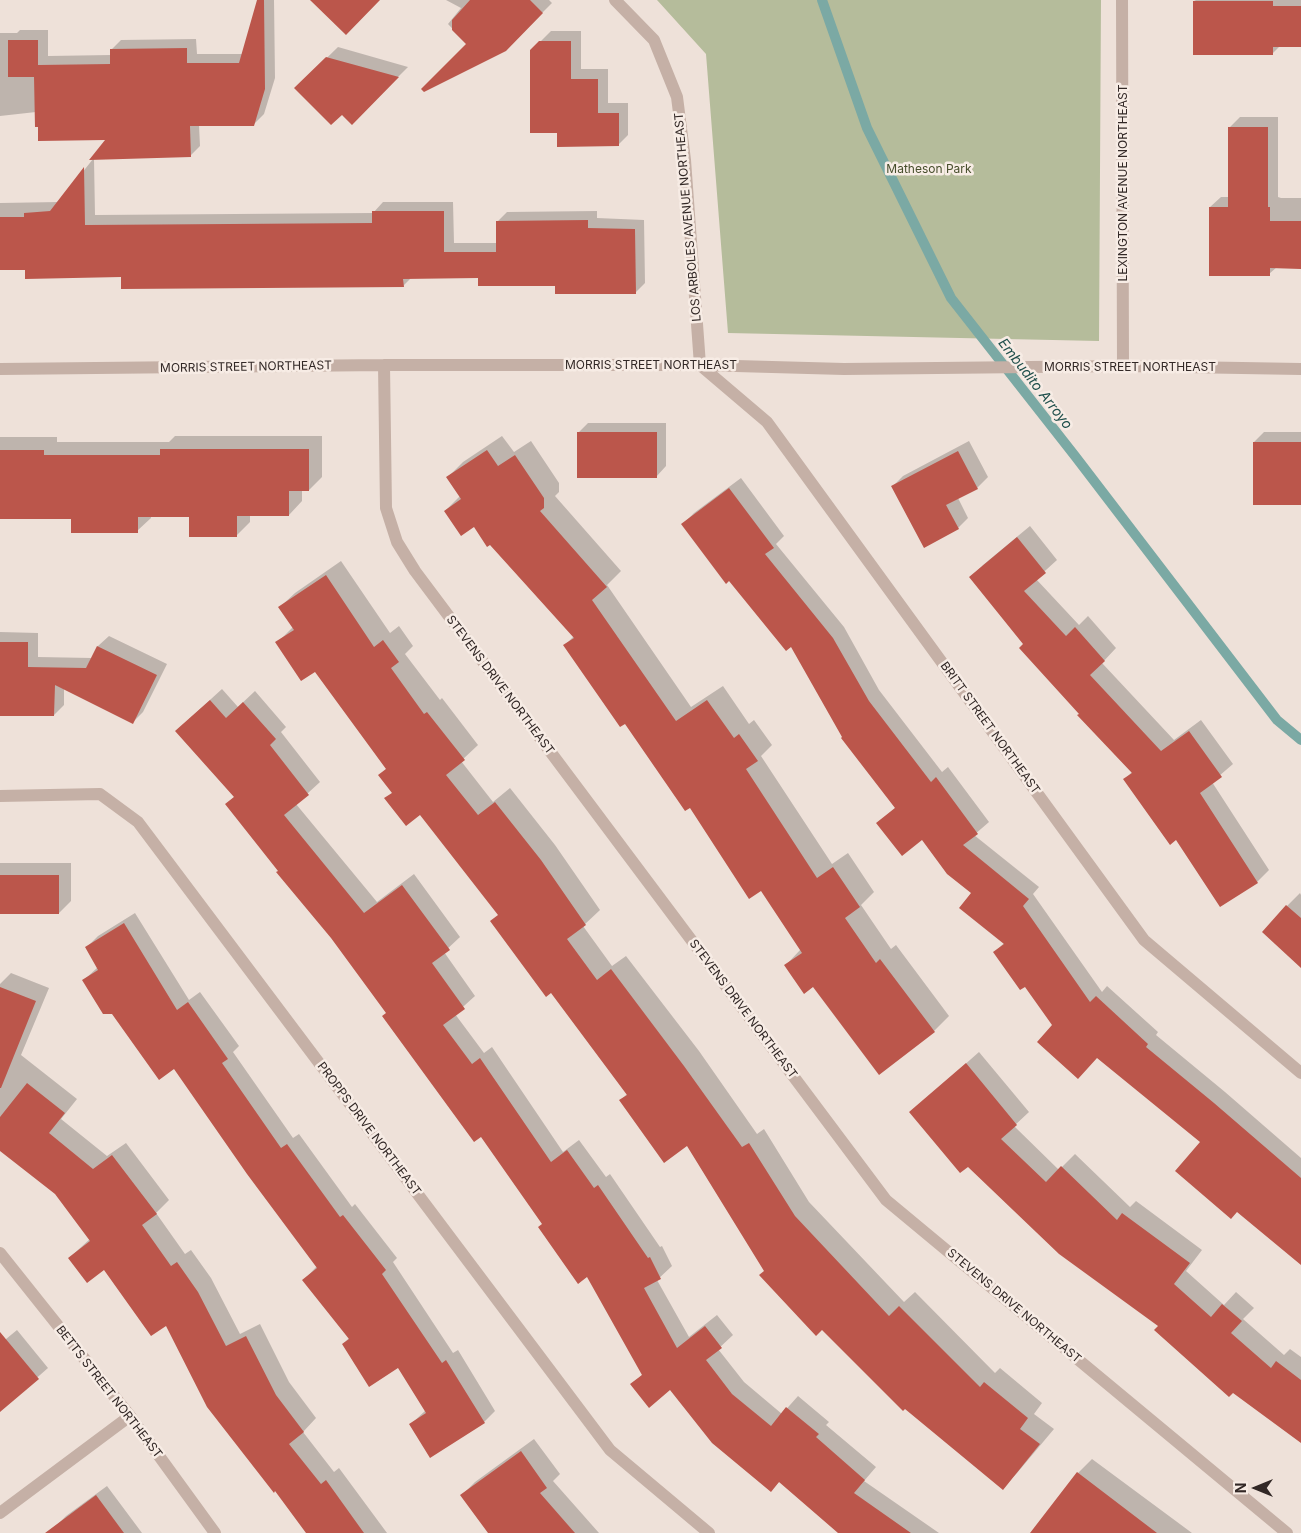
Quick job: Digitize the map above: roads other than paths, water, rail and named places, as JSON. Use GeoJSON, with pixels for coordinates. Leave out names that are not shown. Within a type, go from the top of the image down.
{"type":"FeatureCollection","features":[{"type":"Feature","properties":{"kind":"street","name":"LOS ARBOLES AVENUE NORTHEAST"},"geometry":{"type":"LineString","coordinates":[[615,0],[654,40],[677,97],[686,160],[700,365]]}},
{"type":"Feature","properties":{"kind":"street","name":"LEXINGTON AVENUE NORTHEAST"},"geometry":{"type":"LineString","coordinates":[[1122,0],[1123,366]]}},
{"type":"Feature","properties":{"kind":"street","name":"MORRIS STREET NORTHEAST"},"geometry":{"type":"LineString","coordinates":[[0,369],[384,365],[700,365],[844,369],[1123,366],[1301,369]]}},
{"type":"Feature","properties":{"kind":"street","name":"STEVENS DRIVE NORTHEAST"},"geometry":{"type":"LineString","coordinates":[[384,365],[386,508],[397,542],[415,571],[886,1200],[1288,1533]]}},
{"type":"Feature","properties":{"kind":"street","name":"BRITT STREET NORTHEAST"},"geometry":{"type":"LineString","coordinates":[[700,365],[767,422],[1144,940],[1301,1073]]}},
{"type":"Feature","properties":{"kind":"street","name":"PROPPS DRIVE NORTHEAST"},"geometry":{"type":"LineString","coordinates":[[0,796],[100,794],[138,822],[610,1450],[709,1533]]}},
{"type":"Feature","properties":{"kind":"street","name":"BETTS STREET NORTHEAST"},"geometry":{"type":"LineString","coordinates":[[0,1253],[130,1416],[215,1533]]}},
{"type":"Feature","properties":{"kind":"street"},"geometry":{"type":"LineString","coordinates":[[0,1514],[130,1416]]}},
{"type":"Feature","properties":{"kind":"waterway","name":"Embudito Arroyo"},"geometry":{"type":"LineString","coordinates":[[822,0],[867,128],[951,298],[1075,456],[1277,720],[1301,740]]}},
{"type":"Feature","properties":{"kind":"park label","name":"Matheson Park"},"geometry":{"type":"Point","coordinates":[929,169]}}]}
